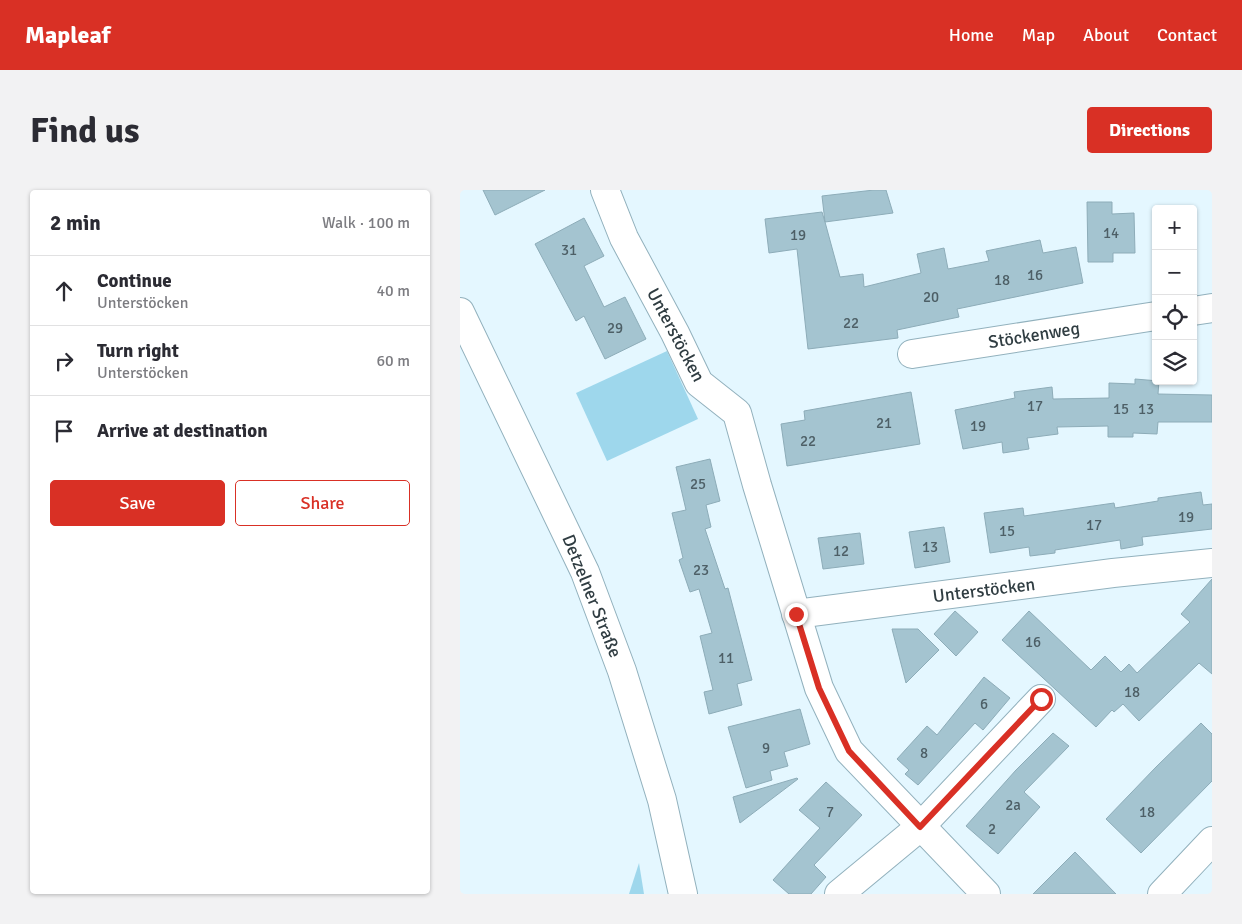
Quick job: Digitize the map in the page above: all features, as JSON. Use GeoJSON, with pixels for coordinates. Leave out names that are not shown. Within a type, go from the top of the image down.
{"type":"FeatureCollection","features":[{"type":"Feature","properties":{"kind":"street","name":"Unterstöcken"},"geometry":{"type":"LineString","coordinates":[[605,190],[624,238],[699,384],[736,413],[819,688],[849,751],[986,894]]}},
{"type":"Feature","properties":{"kind":"street"},"geometry":{"type":"LineString","coordinates":[[1197,310],[1212,308]]}},
{"type":"Feature","properties":{"kind":"street","name":"Detzelner Straße"},"geometry":{"type":"LineString","coordinates":[[460,312],[585,572],[622,671],[662,800],[683,894]]}},
{"type":"Feature","properties":{"kind":"street","name":"Stöckenweg"},"geometry":{"type":"LineString","coordinates":[[912,354],[1152,317]]}},
{"type":"Feature","properties":{"kind":"street","name":"Unterstöcken"},"geometry":{"type":"LineString","coordinates":[[796,614],[1113,573],[1212,564]]}},
{"type":"Feature","properties":{"kind":"street"},"geometry":{"type":"LineString","coordinates":[[839,894],[920,827],[1041,699]]}},
{"type":"Feature","properties":{"kind":"street"},"geometry":{"type":"LineString","coordinates":[[1162,894],[1212,841]]}},
{"type":"Feature","properties":{"kind":"shaded area"},"geometry":{"type":"Polygon","coordinates":[[[667,351],[698,419],[607,461],[576,393],[667,351]]]}},
{"type":"Feature","properties":{"kind":"shaded area"},"geometry":{"type":"Polygon","coordinates":[[[639,863],[644,894],[629,894],[639,863]]]}},
{"type":"Feature","properties":{"kind":"building"},"geometry":{"type":"Polygon","coordinates":[[[483,190],[545,190],[495,215],[483,190]]]}},
{"type":"Feature","properties":{"kind":"building"},"geometry":{"type":"Polygon","coordinates":[[[886,190],[893,213],[825,222],[822,196],[886,190]]]}},
{"type":"Feature","properties":{"kind":"building"},"geometry":{"type":"Polygon","coordinates":[[[1087,202],[1112,202],[1112,214],[1134,213],[1135,253],[1113,253],[1113,262],[1088,262],[1087,202]]]}},
{"type":"Feature","properties":{"kind":"building"},"geometry":{"type":"Polygon","coordinates":[[[822,212],[840,277],[863,274],[864,287],[921,273],[917,254],[944,248],[948,269],[989,261],[986,251],[1040,240],[1043,253],[1076,247],[1083,283],[957,309],[959,317],[897,330],[898,338],[808,349],[797,249],[769,253],[765,219],[822,212]]]}},
{"type":"Feature","properties":{"kind":"building"},"geometry":{"type":"Polygon","coordinates":[[[584,218],[604,256],[584,266],[604,307],[625,297],[646,339],[605,359],[584,316],[576,321],[535,244],[584,218]]]}},
{"type":"Feature","properties":{"kind":"building"},"geometry":{"type":"Polygon","coordinates":[[[1135,379],[1152,380],[1152,385],[1159,385],[1158,394],[1212,395],[1212,422],[1158,422],[1157,434],[1133,433],[1133,437],[1108,437],[1108,426],[1057,427],[1058,434],[1027,438],[1029,449],[1003,453],[1002,442],[963,449],[955,410],[1015,398],[1014,392],[1052,387],[1053,399],[1109,398],[1109,383],[1135,384],[1135,379]]]}},
{"type":"Feature","properties":{"kind":"building"},"geometry":{"type":"Polygon","coordinates":[[[911,392],[920,444],[787,466],[781,424],[805,420],[804,411],[911,392]]]}},
{"type":"Feature","properties":{"kind":"building"},"geometry":{"type":"Polygon","coordinates":[[[710,459],[720,501],[706,505],[711,527],[705,529],[725,589],[728,588],[752,680],[737,684],[742,705],[709,714],[704,692],[713,690],[700,636],[712,633],[699,589],[690,592],[679,560],[683,558],[672,513],[686,510],[676,467],[710,459]]]}},
{"type":"Feature","properties":{"kind":"building"},"geometry":{"type":"Polygon","coordinates":[[[1201,492],[1203,505],[1212,504],[1212,529],[1142,537],[1143,545],[1121,549],[1120,540],[1055,550],[1055,553],[1030,556],[1029,547],[990,553],[984,513],[1023,508],[1024,516],[1114,503],[1115,508],[1158,501],[1158,498],[1201,492]]]}},
{"type":"Feature","properties":{"kind":"building"},"geometry":{"type":"Polygon","coordinates":[[[944,527],[950,562],[915,568],[909,532],[944,527]]]}},
{"type":"Feature","properties":{"kind":"building"},"geometry":{"type":"Polygon","coordinates":[[[860,533],[864,564],[823,569],[818,538],[860,533]]]}},
{"type":"Feature","properties":{"kind":"building"},"geometry":{"type":"Polygon","coordinates":[[[1212,579],[1212,674],[1199,663],[1139,721],[1123,704],[1114,712],[1112,710],[1096,727],[1002,640],[1029,611],[1091,670],[1105,656],[1121,672],[1129,664],[1137,673],[1190,622],[1181,614],[1212,579]]]}},
{"type":"Feature","properties":{"kind":"building"},"geometry":{"type":"Polygon","coordinates":[[[955,611],[978,632],[956,656],[934,634],[955,611]]]}},
{"type":"Feature","properties":{"kind":"building"},"geometry":{"type":"Polygon","coordinates":[[[892,629],[918,629],[939,650],[906,683],[892,629]]]}},
{"type":"Feature","properties":{"kind":"building"},"geometry":{"type":"Polygon","coordinates":[[[984,677],[1010,698],[983,730],[975,723],[918,785],[905,774],[909,770],[897,759],[927,726],[937,735],[984,677]]]}},
{"type":"Feature","properties":{"kind":"building"},"geometry":{"type":"Polygon","coordinates":[[[800,709],[810,744],[784,752],[788,766],[770,771],[772,780],[746,788],[728,727],[800,709]]]}},
{"type":"Feature","properties":{"kind":"building"},"geometry":{"type":"Polygon","coordinates":[[[1201,723],[1212,734],[1212,781],[1141,853],[1106,819],[1201,723]]]}},
{"type":"Feature","properties":{"kind":"building"},"geometry":{"type":"Polygon","coordinates":[[[1053,733],[1069,746],[1024,792],[1040,807],[998,854],[966,826],[1016,770],[1053,733]]]}},
{"type":"Feature","properties":{"kind":"building"},"geometry":{"type":"Polygon","coordinates":[[[798,779],[740,823],[733,797],[798,779]]]}},
{"type":"Feature","properties":{"kind":"building"},"geometry":{"type":"Polygon","coordinates":[[[826,782],[862,815],[814,865],[826,877],[811,894],[789,894],[773,880],[820,828],[799,810],[826,782]]]}},
{"type":"Feature","properties":{"kind":"building"},"geometry":{"type":"Polygon","coordinates":[[[1075,852],[1116,894],[1033,894],[1075,852]]]}},
{"type":"Feature","properties":{"kind":"route"},"geometry":{"type":"LineString","coordinates":[[796,614],[819,688],[849,751],[920,827],[1041,699]]}}]}
